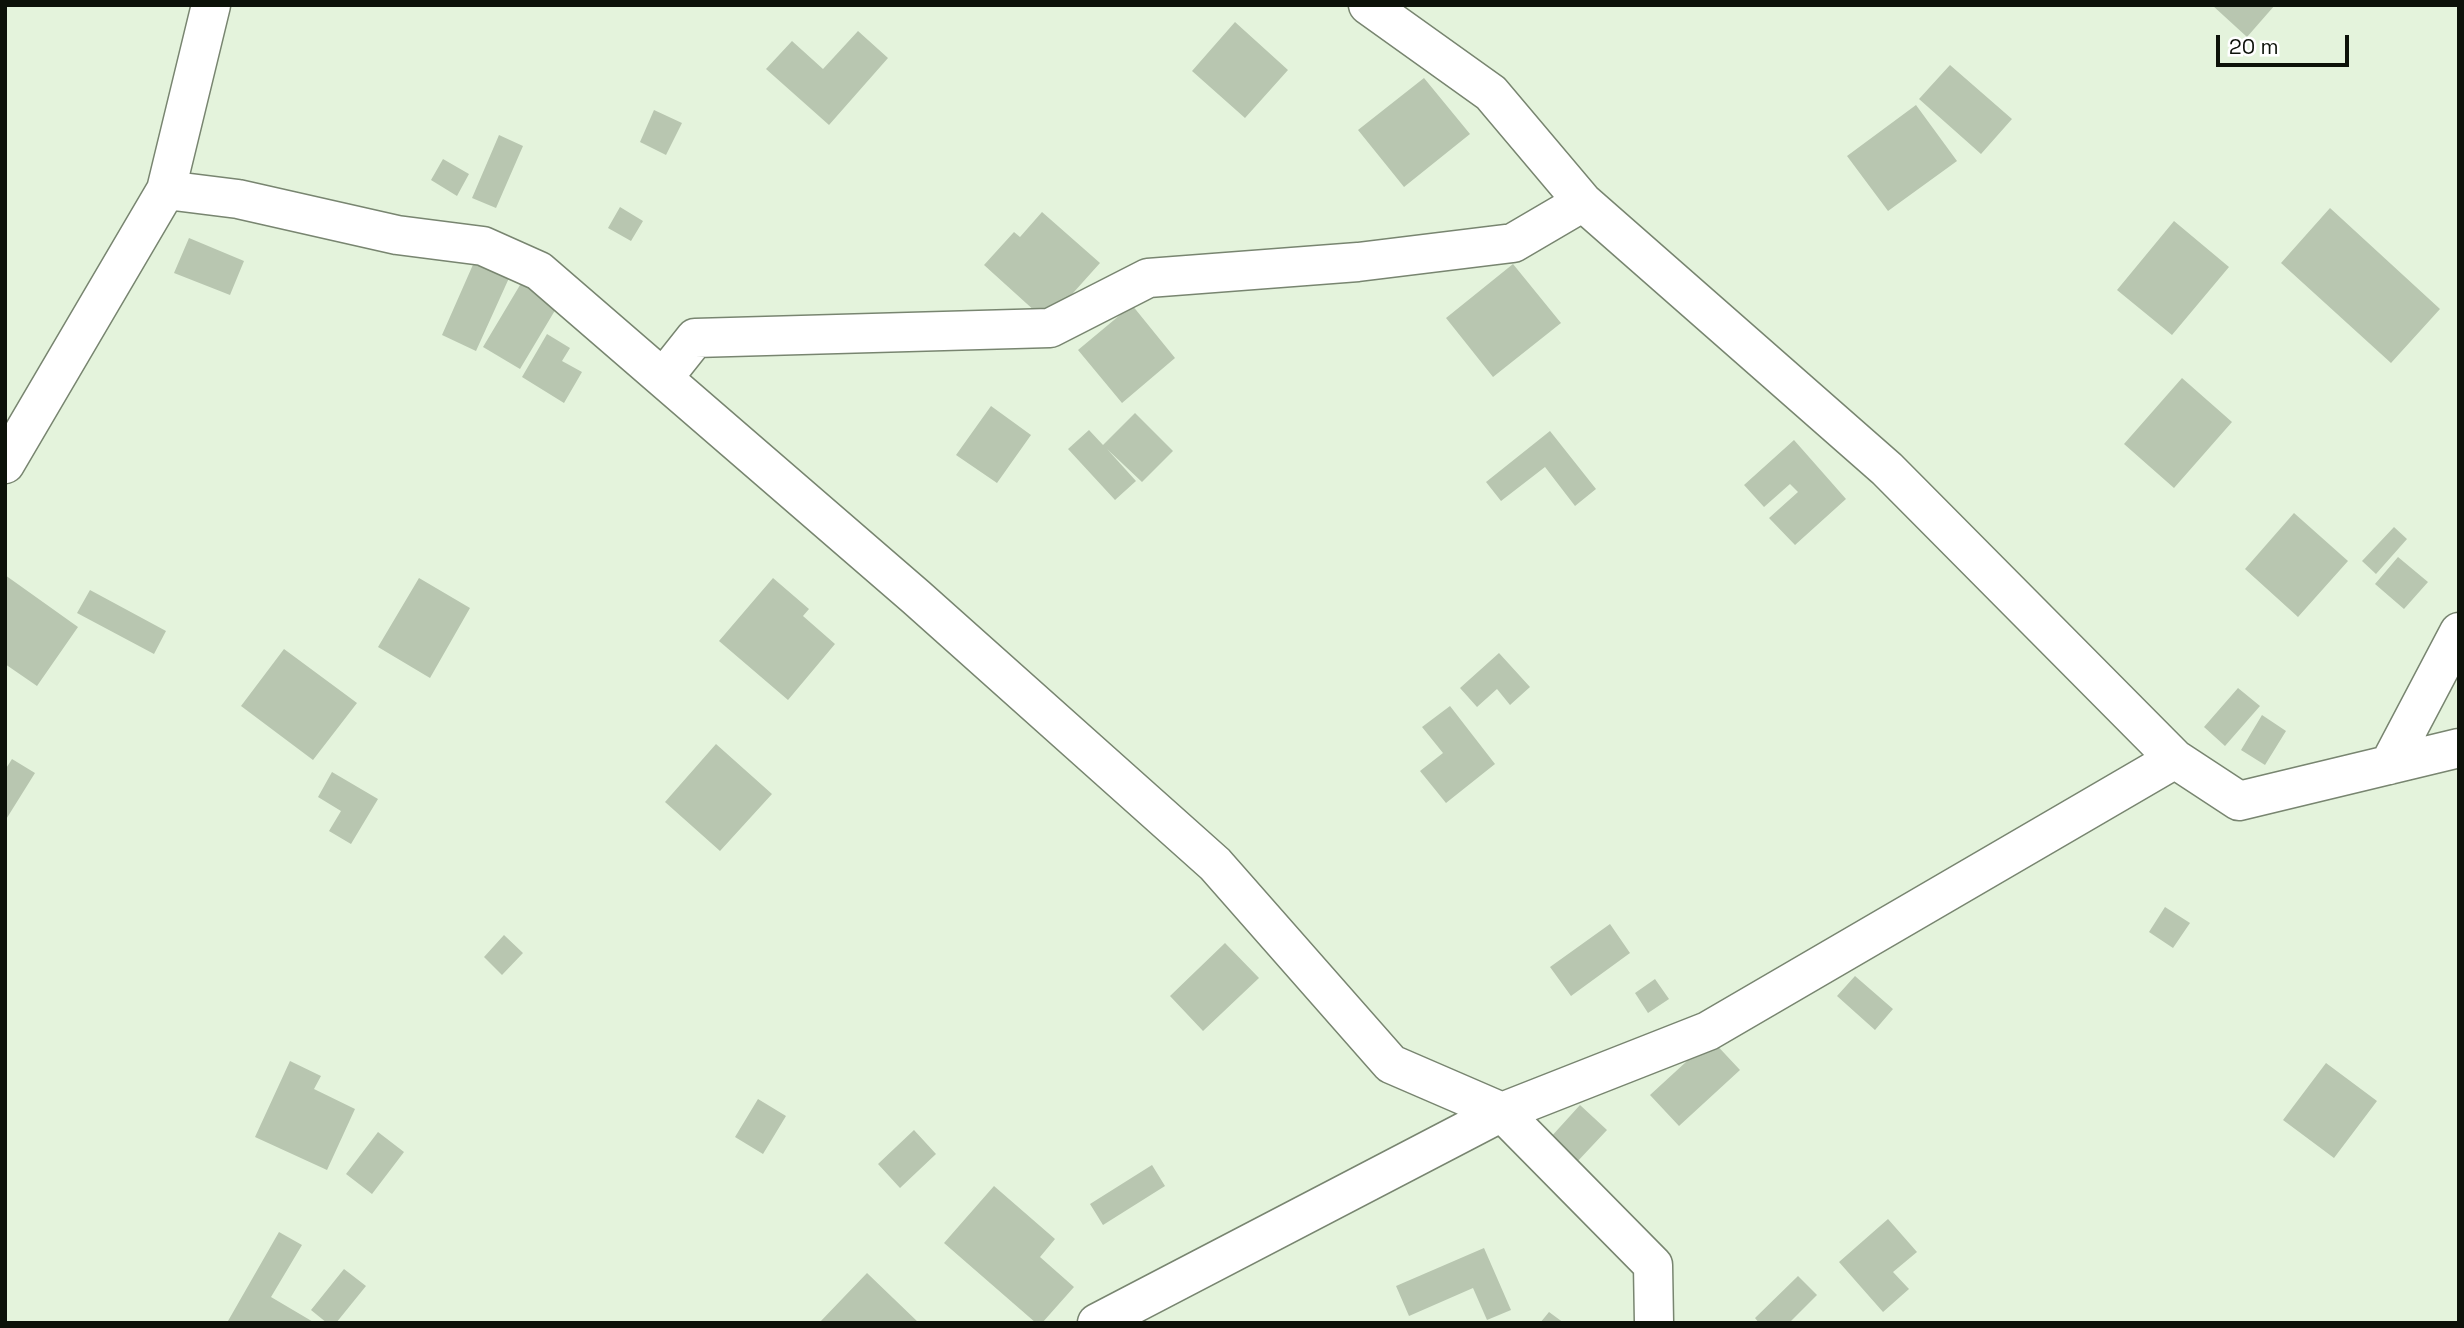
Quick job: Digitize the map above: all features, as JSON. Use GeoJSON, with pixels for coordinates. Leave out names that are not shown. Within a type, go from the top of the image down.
{"type":"FeatureCollection","features":[{"type":"Feature","properties":{"kind":"street"},"geometry":{"type":"LineString","coordinates":[[5,464],[166,190],[211,5]]}},
{"type":"Feature","properties":{"kind":"street"},"geometry":{"type":"LineString","coordinates":[[1368,5],[1491,93],[1583,202],[1887,469],[2175,760],[2239,801],[2459,748]]}},
{"type":"Feature","properties":{"kind":"street"},"geometry":{"type":"LineString","coordinates":[[166,190],[238,200],[397,235],[484,246],[539,271],[916,597],[1215,864],[1391,1064],[1502,1112],[1653,1265],[1654,1323]]}},
{"type":"Feature","properties":{"kind":"street"},"geometry":{"type":"LineString","coordinates":[[663,377],[695,338],[1050,327],[1148,278],[1358,262],[1513,243],[1583,202]]}},
{"type":"Feature","properties":{"kind":"street"},"geometry":{"type":"LineString","coordinates":[[2389,765],[2459,632]]}},
{"type":"Feature","properties":{"kind":"street"},"geometry":{"type":"LineString","coordinates":[[1097,1323],[1502,1112],[1708,1031],[2175,760]]}},
{"type":"Feature","properties":{"kind":"building"},"geometry":{"type":"Polygon","coordinates":[[[2212,5],[2275,5],[2247,37],[2212,5]]]}},
{"type":"Feature","properties":{"kind":"building"},"geometry":{"type":"Polygon","coordinates":[[[1235,22],[1288,70],[1245,118],[1192,71],[1235,22]]]}},
{"type":"Feature","properties":{"kind":"building"},"geometry":{"type":"Polygon","coordinates":[[[858,31],[888,58],[829,125],[766,69],[792,41],[823,69],[858,31]]]}},
{"type":"Feature","properties":{"kind":"building"},"geometry":{"type":"Polygon","coordinates":[[[1950,65],[2012,119],[1981,154],[1919,99],[1950,65]]]}},
{"type":"Feature","properties":{"kind":"building"},"geometry":{"type":"Polygon","coordinates":[[[1424,78],[1470,134],[1404,187],[1358,130],[1424,78]]]}},
{"type":"Feature","properties":{"kind":"building"},"geometry":{"type":"Polygon","coordinates":[[[1916,105],[1957,161],[1888,211],[1847,156],[1916,105]]]}},
{"type":"Feature","properties":{"kind":"building"},"geometry":{"type":"Polygon","coordinates":[[[654,110],[682,123],[666,155],[640,142],[654,110]]]}},
{"type":"Feature","properties":{"kind":"building"},"geometry":{"type":"Polygon","coordinates":[[[499,135],[523,146],[496,208],[472,198],[499,135]]]}},
{"type":"Feature","properties":{"kind":"building"},"geometry":{"type":"Polygon","coordinates":[[[443,159],[469,174],[457,196],[431,180],[443,159]]]}},
{"type":"Feature","properties":{"kind":"building"},"geometry":{"type":"Polygon","coordinates":[[[620,207],[643,221],[631,241],[608,228],[620,207]]]}},
{"type":"Feature","properties":{"kind":"building"},"geometry":{"type":"Polygon","coordinates":[[[2330,208],[2440,309],[2391,363],[2281,263],[2330,208]]]}},
{"type":"Feature","properties":{"kind":"building"},"geometry":{"type":"Polygon","coordinates":[[[1042,212],[1100,263],[1047,322],[984,265],[1014,232],[1020,237],[1042,212]]]}},
{"type":"Feature","properties":{"kind":"building"},"geometry":{"type":"Polygon","coordinates":[[[2174,221],[2229,267],[2172,335],[2117,290],[2174,221]]]}},
{"type":"Feature","properties":{"kind":"building"},"geometry":{"type":"Polygon","coordinates":[[[189,238],[244,261],[230,295],[174,273],[189,238]]]}},
{"type":"Feature","properties":{"kind":"building"},"geometry":{"type":"Polygon","coordinates":[[[479,251],[514,267],[476,351],[442,335],[479,251]]]}},
{"type":"Feature","properties":{"kind":"building"},"geometry":{"type":"Polygon","coordinates":[[[1513,264],[1561,323],[1493,377],[1446,318],[1513,264]]]}},
{"type":"Feature","properties":{"kind":"building"},"geometry":{"type":"Polygon","coordinates":[[[523,280],[560,302],[520,369],[483,347],[523,280]]]}},
{"type":"Feature","properties":{"kind":"building"},"geometry":{"type":"Polygon","coordinates":[[[1132,305],[1175,358],[1122,403],[1078,350],[1132,305]]]}},
{"type":"Feature","properties":{"kind":"building"},"geometry":{"type":"Polygon","coordinates":[[[547,334],[570,348],[562,361],[582,372],[564,403],[522,377],[547,334]]]}},
{"type":"Feature","properties":{"kind":"building"},"geometry":{"type":"Polygon","coordinates":[[[2182,378],[2232,422],[2174,488],[2124,444],[2182,378]]]}},
{"type":"Feature","properties":{"kind":"building"},"geometry":{"type":"Polygon","coordinates":[[[991,406],[1031,435],[997,483],[956,455],[991,406]]]}},
{"type":"Feature","properties":{"kind":"building"},"geometry":{"type":"Polygon","coordinates":[[[1135,413],[1173,451],[1142,482],[1107,449],[1136,481],[1115,500],[1068,449],[1089,430],[1103,445],[1135,413]]]}},
{"type":"Feature","properties":{"kind":"building"},"geometry":{"type":"Polygon","coordinates":[[[1550,431],[1596,489],[1575,506],[1545,467],[1501,501],[1486,482],[1550,431]]]}},
{"type":"Feature","properties":{"kind":"building"},"geometry":{"type":"Polygon","coordinates":[[[1794,440],[1846,499],[1795,545],[1769,518],[1798,492],[1790,484],[1764,507],[1744,485],[1794,440]]]}},
{"type":"Feature","properties":{"kind":"building"},"geometry":{"type":"Polygon","coordinates":[[[2294,513],[2348,561],[2298,617],[2245,569],[2294,513]]]}},
{"type":"Feature","properties":{"kind":"building"},"geometry":{"type":"Polygon","coordinates":[[[2394,527],[2407,539],[2376,574],[2362,561],[2394,527]]]}},
{"type":"Feature","properties":{"kind":"building"},"geometry":{"type":"Polygon","coordinates":[[[2398,557],[2428,582],[2404,609],[2375,584],[2398,557]]]}},
{"type":"Feature","properties":{"kind":"building"},"geometry":{"type":"Polygon","coordinates":[[[5,575],[78,627],[37,686],[5,664],[5,575]]]}},
{"type":"Feature","properties":{"kind":"building"},"geometry":{"type":"Polygon","coordinates":[[[419,578],[470,608],[430,678],[378,647],[419,578]]]}},
{"type":"Feature","properties":{"kind":"building"},"geometry":{"type":"Polygon","coordinates":[[[773,578],[809,609],[803,616],[835,644],[788,700],[719,641],[773,578]]]}},
{"type":"Feature","properties":{"kind":"building"},"geometry":{"type":"Polygon","coordinates":[[[90,590],[166,631],[154,654],[77,613],[90,590]]]}},
{"type":"Feature","properties":{"kind":"building"},"geometry":{"type":"Polygon","coordinates":[[[284,649],[357,703],[313,760],[241,706],[284,649]]]}},
{"type":"Feature","properties":{"kind":"building"},"geometry":{"type":"Polygon","coordinates":[[[1499,653],[1530,687],[1510,705],[1497,689],[1477,707],[1460,688],[1499,653]]]}},
{"type":"Feature","properties":{"kind":"building"},"geometry":{"type":"Polygon","coordinates":[[[2238,688],[2260,706],[2225,746],[2204,727],[2238,688]]]}},
{"type":"Feature","properties":{"kind":"building"},"geometry":{"type":"Polygon","coordinates":[[[1450,706],[1495,764],[1446,803],[1420,771],[1443,753],[1422,727],[1450,706]]]}},
{"type":"Feature","properties":{"kind":"building"},"geometry":{"type":"Polygon","coordinates":[[[2262,715],[2286,731],[2265,765],[2241,750],[2262,715]]]}},
{"type":"Feature","properties":{"kind":"building"},"geometry":{"type":"Polygon","coordinates":[[[716,744],[772,794],[720,851],[665,802],[716,744]]]}},
{"type":"Feature","properties":{"kind":"building"},"geometry":{"type":"Polygon","coordinates":[[[12,759],[35,773],[5,821],[5,770],[12,759]]]}},
{"type":"Feature","properties":{"kind":"building"},"geometry":{"type":"Polygon","coordinates":[[[332,772],[378,799],[351,844],[329,831],[341,811],[318,797],[332,772]]]}},
{"type":"Feature","properties":{"kind":"building"},"geometry":{"type":"Polygon","coordinates":[[[2165,907],[2190,923],[2173,948],[2149,932],[2165,907]]]}},
{"type":"Feature","properties":{"kind":"building"},"geometry":{"type":"Polygon","coordinates":[[[1610,924],[1630,953],[1571,996],[1550,967],[1610,924]]]}},
{"type":"Feature","properties":{"kind":"building"},"geometry":{"type":"Polygon","coordinates":[[[504,935],[523,953],[502,975],[484,957],[504,935]]]}},
{"type":"Feature","properties":{"kind":"building"},"geometry":{"type":"Polygon","coordinates":[[[1225,943],[1259,978],[1203,1031],[1170,996],[1225,943]]]}},
{"type":"Feature","properties":{"kind":"building"},"geometry":{"type":"Polygon","coordinates":[[[1855,976],[1893,1009],[1875,1030],[1837,996],[1855,976]]]}},
{"type":"Feature","properties":{"kind":"building"},"geometry":{"type":"Polygon","coordinates":[[[1655,979],[1669,999],[1648,1013],[1635,993],[1655,979]]]}},
{"type":"Feature","properties":{"kind":"building"},"geometry":{"type":"Polygon","coordinates":[[[1711,1039],[1740,1070],[1679,1126],[1650,1095],[1711,1039]]]}},
{"type":"Feature","properties":{"kind":"building"},"geometry":{"type":"Polygon","coordinates":[[[290,1061],[321,1076],[314,1089],[355,1109],[327,1170],[255,1137],[290,1061]]]}},
{"type":"Feature","properties":{"kind":"building"},"geometry":{"type":"Polygon","coordinates":[[[2326,1063],[2377,1101],[2334,1158],[2283,1120],[2326,1063]]]}},
{"type":"Feature","properties":{"kind":"building"},"geometry":{"type":"Polygon","coordinates":[[[758,1099],[786,1116],[763,1154],[735,1137],[758,1099]]]}},
{"type":"Feature","properties":{"kind":"building"},"geometry":{"type":"Polygon","coordinates":[[[1580,1105],[1607,1130],[1576,1163],[1550,1138],[1580,1105]]]}},
{"type":"Feature","properties":{"kind":"building"},"geometry":{"type":"Polygon","coordinates":[[[914,1130],[936,1154],[900,1188],[878,1164],[914,1130]]]}},
{"type":"Feature","properties":{"kind":"building"},"geometry":{"type":"Polygon","coordinates":[[[378,1132],[404,1152],[372,1194],[346,1174],[378,1132]]]}},
{"type":"Feature","properties":{"kind":"building"},"geometry":{"type":"Polygon","coordinates":[[[1152,1165],[1165,1186],[1103,1225],[1090,1204],[1152,1165]]]}},
{"type":"Feature","properties":{"kind":"building"},"geometry":{"type":"Polygon","coordinates":[[[994,1186],[1055,1239],[1040,1257],[1074,1287],[1042,1323],[1036,1323],[944,1243],[994,1186]]]}},
{"type":"Feature","properties":{"kind":"building"},"geometry":{"type":"Polygon","coordinates":[[[1888,1219],[1917,1252],[1893,1272],[1909,1289],[1883,1312],[1839,1262],[1888,1219]]]}},
{"type":"Feature","properties":{"kind":"building"},"geometry":{"type":"Polygon","coordinates":[[[279,1232],[302,1245],[271,1297],[315,1323],[230,1323],[228,1321],[279,1232]]]}},
{"type":"Feature","properties":{"kind":"building"},"geometry":{"type":"Polygon","coordinates":[[[1484,1248],[1511,1310],[1487,1320],[1473,1288],[1409,1316],[1396,1286],[1484,1248]]]}},
{"type":"Feature","properties":{"kind":"building"},"geometry":{"type":"Polygon","coordinates":[[[344,1269],[366,1286],[336,1323],[327,1323],[311,1310],[344,1269]]]}},
{"type":"Feature","properties":{"kind":"building"},"geometry":{"type":"Polygon","coordinates":[[[867,1273],[919,1323],[819,1323],[867,1273]]]}},
{"type":"Feature","properties":{"kind":"building"},"geometry":{"type":"Polygon","coordinates":[[[1798,1276],[1817,1295],[1789,1323],[1759,1323],[1755,1318],[1798,1276]]]}},
{"type":"Feature","properties":{"kind":"building"},"geometry":{"type":"Polygon","coordinates":[[[1549,1312],[1564,1323],[1540,1323],[1549,1312]]]}}]}
